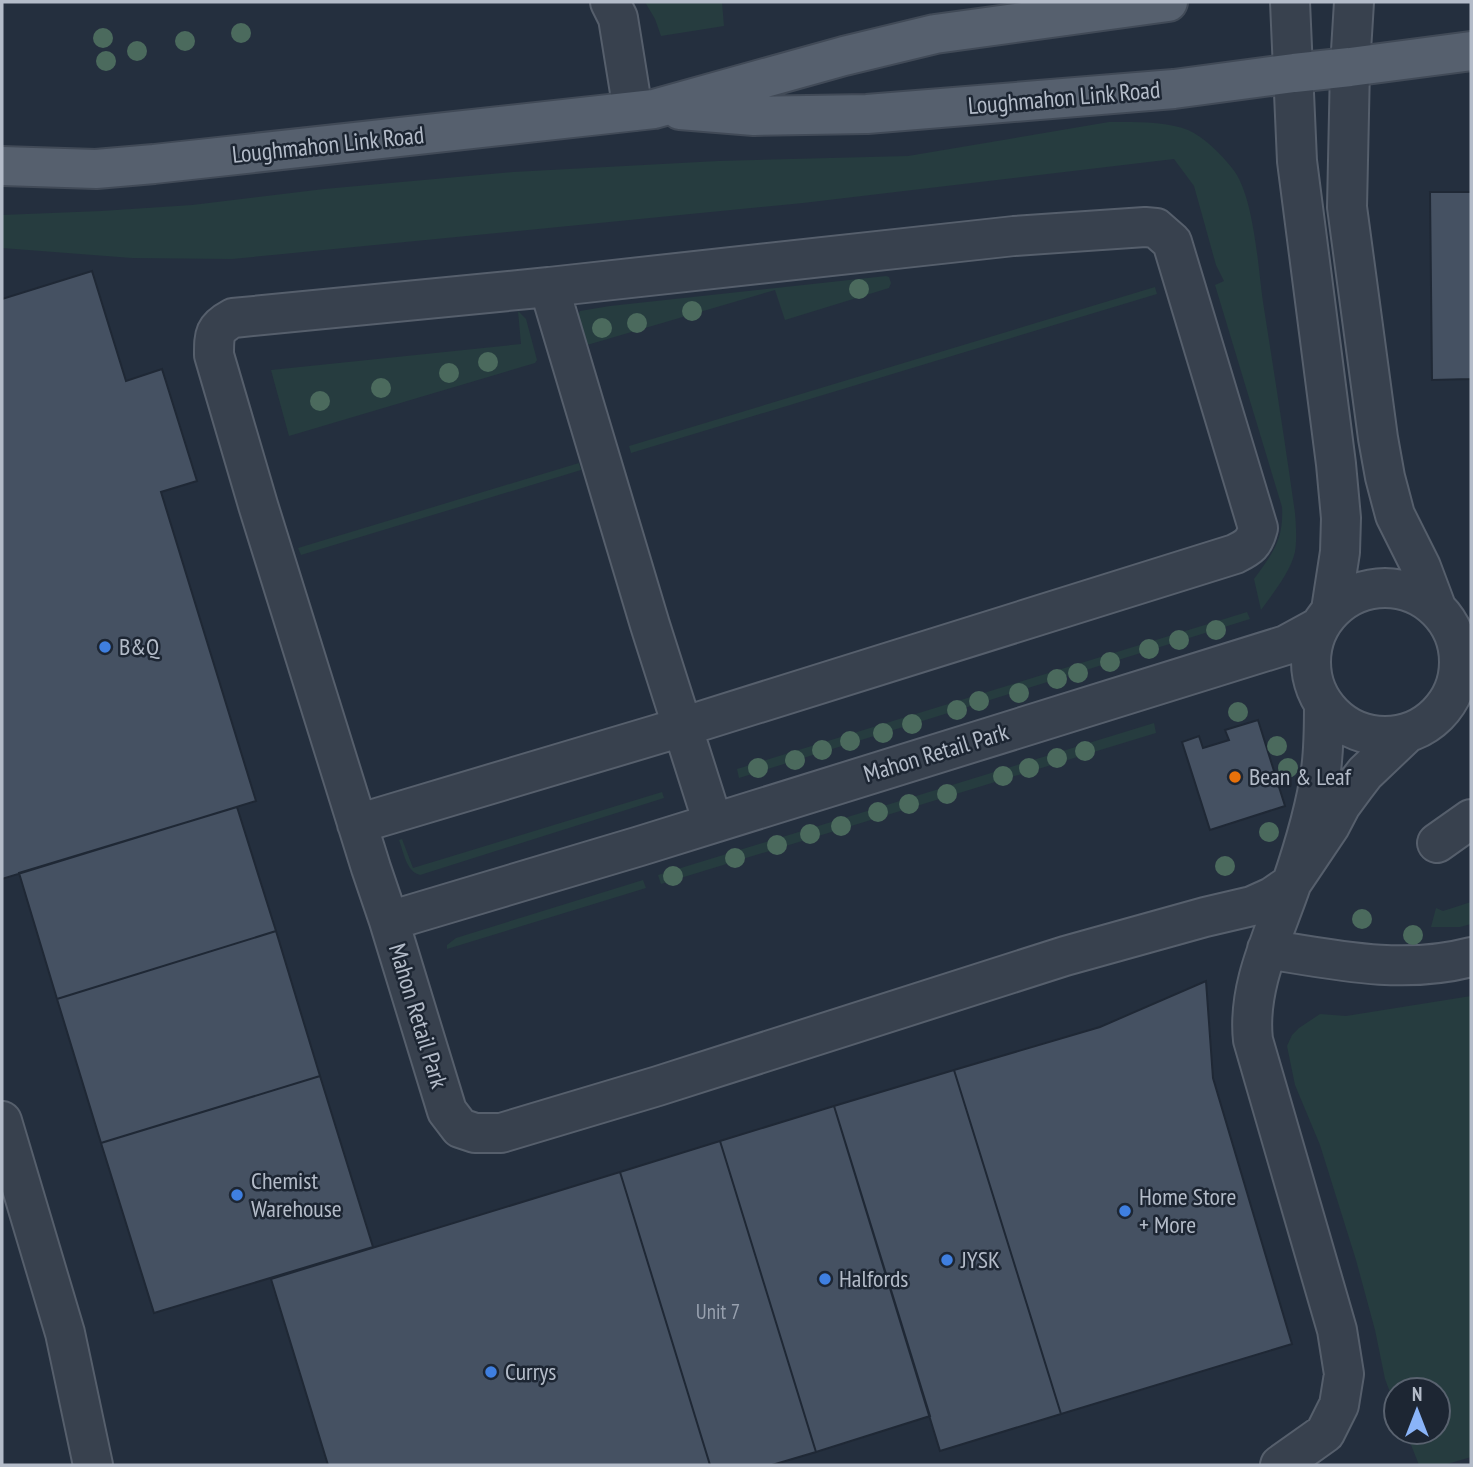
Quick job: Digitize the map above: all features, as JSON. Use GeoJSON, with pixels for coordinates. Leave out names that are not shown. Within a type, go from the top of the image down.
{"type":"FeatureCollection","features":[{"type":"Feature","properties":{"kind":"main road","name":"Loughmahon Link Road"},"geometry":{"type":"LineString","coordinates":[[2,166],[96,169],[154,164],[643,110],[935,34],[1168,2]]}},
{"type":"Feature","properties":{"kind":"main road","name":"Loughmahon Link Road"},"geometry":{"type":"LineString","coordinates":[[643,110],[754,116],[867,114],[1174,89],[1471,51]]}},
{"type":"Feature","properties":{"kind":"lane"},"geometry":{"type":"LineString","coordinates":[[610,2],[618,18],[643,110]]}},
{"type":"Feature","properties":{"kind":"lane"},"geometry":{"type":"LineString","coordinates":[[1290,2],[1297,161],[1341,519],[1340,552],[1325,618],[1312,646],[1310,667],[1315,687],[1324,705],[1340,721],[1360,732],[1383,736],[1405,734],[1424,726],[1461,691],[1460,654],[1451,616],[1421,567],[1395,515],[1378,438],[1347,207],[1354,2]]}},
{"type":"Feature","properties":{"kind":"lane"},"geometry":{"type":"LineString","coordinates":[[358,824],[682,727],[1235,555],[1246,548],[1255,540],[1258,528],[1172,242],[1156,228],[1144,227],[1014,236],[549,287],[233,318],[220,324],[214,338],[214,355],[258,505],[358,824],[389,921]]}},
{"type":"Feature","properties":{"kind":"lane"},"geometry":{"type":"LineString","coordinates":[[549,287],[713,823]]}},
{"type":"Feature","properties":{"kind":"lane"},"geometry":{"type":"LineString","coordinates":[[1325,618],[1351,595],[1375,587],[1400,588],[1423,597],[1451,616]]}},
{"type":"Feature","properties":{"kind":"lane","name":"Mahon Retail Park"},"geometry":{"type":"LineString","coordinates":[[1291,884],[1252,906],[1065,956],[659,1086],[501,1133],[475,1133],[460,1128],[447,1111],[389,921],[627,850],[1286,645],[1325,618]]}},
{"type":"Feature","properties":{"kind":"lane"},"geometry":{"type":"LineString","coordinates":[[1280,1465],[1325,1433],[1339,1405],[1344,1374],[1337,1330],[1253,1040],[1251,1024],[1252,1006],[1267,949],[1291,884],[1321,771],[1324,705]]}},
{"type":"Feature","properties":{"kind":"lane"},"geometry":{"type":"LineString","coordinates":[[1291,884],[1360,780],[1405,734]]}},
{"type":"Feature","properties":{"kind":"lane"},"geometry":{"type":"LineString","coordinates":[[1437,843],[1471,819]]}},
{"type":"Feature","properties":{"kind":"lane"},"geometry":{"type":"LineString","coordinates":[[1267,949],[1365,964],[1414,966],[1471,957]]}},
{"type":"Feature","properties":{"kind":"lane"},"geometry":{"type":"LineString","coordinates":[[2,1121],[65,1333],[93,1465]]}},
{"type":"Feature","properties":{"kind":"green space"},"geometry":{"type":"Polygon","coordinates":[[[645,2],[722,2],[724,26],[661,36],[645,2]]]}},
{"type":"Feature","properties":{"kind":"green space"},"geometry":{"type":"Polygon","coordinates":[[[1109,122],[1159,124],[1194,133],[1228,163],[1245,195],[1254,232],[1296,527],[1293,560],[1261,610],[1254,579],[1279,538],[1282,507],[1215,285],[1224,281],[1216,265],[1194,186],[1174,159],[803,203],[232,259],[132,258],[2,248],[2,215],[192,205],[324,189],[513,172],[718,161],[908,156],[1109,122]]]}},
{"type":"Feature","properties":{"kind":"green space"},"geometry":{"type":"Polygon","coordinates":[[[886,276],[891,283],[889,288],[785,320],[775,290],[587,345],[578,316],[580,311],[610,306],[886,276]]]}},
{"type":"Feature","properties":{"kind":"green space"},"geometry":{"type":"Polygon","coordinates":[[[1155,287],[1157,294],[631,453],[629,446],[1155,287]]]}},
{"type":"Feature","properties":{"kind":"green space"},"geometry":{"type":"Polygon","coordinates":[[[518,311],[526,319],[537,360],[535,363],[289,436],[271,370],[521,344],[518,311]]]}},
{"type":"Feature","properties":{"kind":"green space"},"geometry":{"type":"Polygon","coordinates":[[[579,463],[581,470],[301,555],[298,548],[579,463]]]}},
{"type":"Feature","properties":{"kind":"green space"},"geometry":{"type":"Polygon","coordinates":[[[1247,612],[1250,619],[739,778],[737,769],[1247,612]]]}},
{"type":"Feature","properties":{"kind":"green space"},"geometry":{"type":"Polygon","coordinates":[[[1154,723],[1156,733],[661,884],[658,875],[1154,723]]]}},
{"type":"Feature","properties":{"kind":"green space"},"geometry":{"type":"Polygon","coordinates":[[[662,792],[664,798],[420,875],[409,866],[399,840],[402,839],[413,868],[662,792]]]}},
{"type":"Feature","properties":{"kind":"green space"},"geometry":{"type":"Polygon","coordinates":[[[643,880],[646,888],[447,949],[447,945],[456,938],[643,880]]]}},
{"type":"Feature","properties":{"kind":"green space"},"geometry":{"type":"Polygon","coordinates":[[[1471,902],[1471,924],[1460,927],[1431,927],[1436,908],[1443,911],[1471,902]]]}},
{"type":"Feature","properties":{"kind":"green space"},"geometry":{"type":"Polygon","coordinates":[[[1471,996],[1471,1457],[1444,1465],[1419,1465],[1412,1446],[1452,1446],[1452,1376],[1384,1376],[1356,1260],[1320,1145],[1295,1085],[1287,1046],[1292,1035],[1320,1014],[1346,1016],[1471,996]]]}},
{"type":"Feature","properties":{"kind":"building"},"geometry":{"type":"Polygon","coordinates":[[[1430,192],[1471,192],[1471,379],[1432,380],[1430,192]]]}},
{"type":"Feature","properties":{"kind":"building","name":"B&Q"},"geometry":{"type":"Polygon","coordinates":[[[92,271],[126,381],[162,369],[197,481],[161,492],[256,801],[2,879],[2,299],[92,271]]]}},
{"type":"Feature","properties":{"kind":"building","name":"Bean & Leaf"},"geometry":{"type":"Polygon","coordinates":[[[1258,720],[1285,806],[1210,830],[1182,742],[1199,736],[1203,748],[1229,740],[1225,730],[1258,720]]]}},
{"type":"Feature","properties":{"kind":"building"},"geometry":{"type":"Polygon","coordinates":[[[237,807],[276,931],[57,999],[19,873],[237,807]]]}},
{"type":"Feature","properties":{"kind":"building"},"geometry":{"type":"Polygon","coordinates":[[[276,931],[320,1076],[101,1143],[57,999],[276,931]]]}},
{"type":"Feature","properties":{"kind":"building","name":"Home Store + More"},"geometry":{"type":"Polygon","coordinates":[[[1206,981],[1213,1078],[1292,1344],[1061,1414],[954,1070],[1100,1027],[1206,981]]]}},
{"type":"Feature","properties":{"kind":"building","name":"JYSK"},"geometry":{"type":"Polygon","coordinates":[[[954,1070],[1061,1414],[940,1451],[834,1106],[954,1070]]]}},
{"type":"Feature","properties":{"kind":"building","name":"Chemist Warehouse"},"geometry":{"type":"Polygon","coordinates":[[[320,1076],[373,1247],[154,1313],[101,1143],[320,1076]]]}},
{"type":"Feature","properties":{"kind":"building","name":"Halfords"},"geometry":{"type":"Polygon","coordinates":[[[834,1106],[930,1416],[816,1452],[720,1141],[834,1106]]]}},
{"type":"Feature","properties":{"kind":"building"},"geometry":{"type":"Polygon","coordinates":[[[720,1141],[816,1452],[772,1465],[710,1465],[620,1172],[720,1141]]]}},
{"type":"Feature","properties":{"kind":"building","name":"Currys"},"geometry":{"type":"Polygon","coordinates":[[[620,1172],[710,1465],[328,1465],[271,1279],[620,1172]]]}},
{"type":"Feature","properties":{"kind":"place","name":"B&Q"},"geometry":{"type":"Point","coordinates":[105,647]}},
{"type":"Feature","properties":{"kind":"place","name":"Bean & Leaf"},"geometry":{"type":"Point","coordinates":[1235,777]}},
{"type":"Feature","properties":{"kind":"place","name":"Chemist Warehouse"},"geometry":{"type":"Point","coordinates":[237,1195]}},
{"type":"Feature","properties":{"kind":"place","name":"Home Store + More"},"geometry":{"type":"Point","coordinates":[1125,1211]}},
{"type":"Feature","properties":{"kind":"place","name":"JYSK"},"geometry":{"type":"Point","coordinates":[947,1260]}},
{"type":"Feature","properties":{"kind":"place","name":"Halfords"},"geometry":{"type":"Point","coordinates":[825,1279]}},
{"type":"Feature","properties":{"kind":"place","name":"Currys"},"geometry":{"type":"Point","coordinates":[491,1372]}}]}
